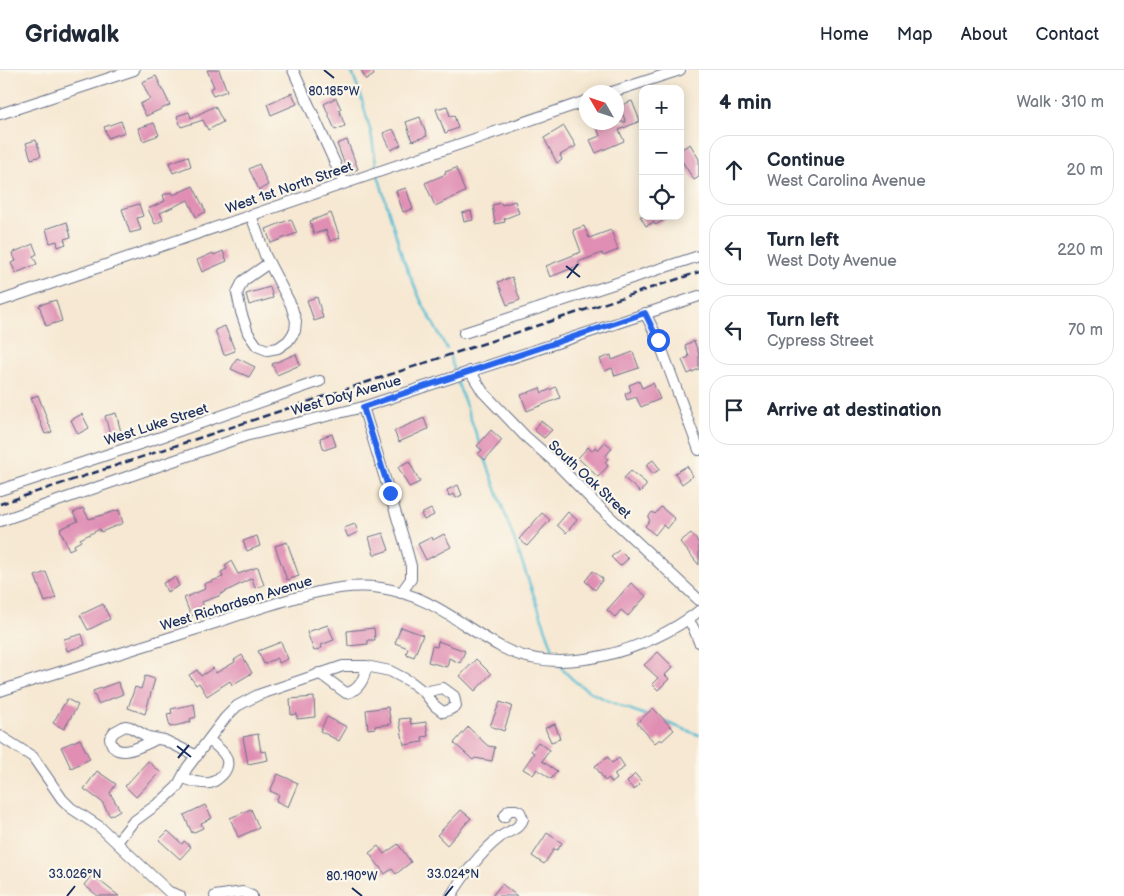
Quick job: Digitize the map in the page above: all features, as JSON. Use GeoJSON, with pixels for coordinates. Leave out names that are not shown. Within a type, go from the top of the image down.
{"type":"FeatureCollection","features":[{"type":"Feature","properties":{"kind":"street"},"geometry":{"type":"LineString","coordinates":[[0,114],[134,70]]}},
{"type":"Feature","properties":{"kind":"street"},"geometry":{"type":"LineString","coordinates":[[293,70],[344,183]]}},
{"type":"Feature","properties":{"kind":"street"},"geometry":{"type":"LineString","coordinates":[[624,88],[680,70]]}},
{"type":"Feature","properties":{"kind":"street","name":"West 1st North Street"},"geometry":{"type":"LineString","coordinates":[[0,301],[579,103]]}},
{"type":"Feature","properties":{"kind":"street"},"geometry":{"type":"LineString","coordinates":[[251,215],[269,263],[292,305],[296,321],[296,331],[288,341],[278,348],[267,350],[256,346],[248,333],[237,293],[242,281],[269,263]]}},
{"type":"Feature","properties":{"kind":"street"},"geometry":{"type":"LineString","coordinates":[[464,333],[699,256]]}},
{"type":"Feature","properties":{"kind":"street","name":"West Doty Avenue"},"geometry":{"type":"LineString","coordinates":[[0,521],[246,436],[363,407],[470,370],[699,296]]}},
{"type":"Feature","properties":{"kind":"street"},"geometry":{"type":"LineString","coordinates":[[645,313],[658,340],[699,450]]}},
{"type":"Feature","properties":{"kind":"street","name":"South Oak Street"},"geometry":{"type":"LineString","coordinates":[[470,370],[483,392],[525,436],[557,464],[588,496],[699,600]]}},
{"type":"Feature","properties":{"kind":"street","name":"West Luke Street"},"geometry":{"type":"LineString","coordinates":[[0,490],[170,434],[320,381]]}},
{"type":"Feature","properties":{"kind":"street"},"geometry":{"type":"LineString","coordinates":[[363,407],[402,530],[411,566],[411,580],[401,593]]}},
{"type":"Feature","properties":{"kind":"street","name":"West Richardson Avenue"},"geometry":{"type":"LineString","coordinates":[[0,691],[185,633],[266,605],[326,590],[364,586],[383,588],[401,593],[439,608],[516,655],[551,661],[588,659],[607,655],[660,635],[699,611]]}},
{"type":"Feature","properties":{"kind":"street"},"geometry":{"type":"LineString","coordinates":[[688,619],[699,642]]}},
{"type":"Feature","properties":{"kind":"street"},"geometry":{"type":"LineString","coordinates":[[117,842],[132,822],[163,800],[176,787],[183,778],[187,768],[225,718],[243,702],[319,673],[343,666],[366,666],[390,671],[424,692]]}},
{"type":"Feature","properties":{"kind":"street"},"geometry":{"type":"LineString","coordinates":[[319,673],[346,694],[357,689],[361,683],[366,666]]}},
{"type":"Feature","properties":{"kind":"street"},"geometry":{"type":"LineString","coordinates":[[0,736],[33,757],[62,799],[71,808],[100,827],[169,892],[180,896]]}},
{"type":"Feature","properties":{"kind":"street"},"geometry":{"type":"LineString","coordinates":[[157,739],[164,740],[197,756]]}},
{"type":"Feature","properties":{"kind":"street"},"geometry":{"type":"LineString","coordinates":[[183,778],[194,782],[212,783],[219,779],[226,770],[228,762],[225,754],[209,740]]}},
{"type":"Feature","properties":{"kind":"street"},"geometry":{"type":"LineString","coordinates":[[451,896],[476,862],[497,839],[521,825],[523,819],[520,812],[516,810],[509,810],[504,817]]}},
{"type":"Feature","properties":{"kind":"street"},"geometry":{"type":"LineString","coordinates":[[216,896],[243,892],[252,896]]}},
{"type":"Feature","properties":{"kind":"building"},"geometry":{"type":"Polygon","coordinates":[[[207,70],[219,70],[227,91],[213,96],[210,89],[214,87],[207,70]]]}},
{"type":"Feature","properties":{"kind":"building"},"geometry":{"type":"Polygon","coordinates":[[[361,70],[372,70],[374,75],[366,80],[361,70]]]}},
{"type":"Feature","properties":{"kind":"building"},"geometry":{"type":"Polygon","coordinates":[[[156,76],[170,105],[146,116],[140,104],[150,99],[142,82],[156,76]]]}},
{"type":"Feature","properties":{"kind":"building"},"geometry":{"type":"Polygon","coordinates":[[[292,93],[297,104],[271,115],[267,104],[292,93]]]}},
{"type":"Feature","properties":{"kind":"building"},"geometry":{"type":"Polygon","coordinates":[[[336,98],[345,126],[335,130],[324,104],[336,98]]]}},
{"type":"Feature","properties":{"kind":"building"},"geometry":{"type":"Polygon","coordinates":[[[632,101],[639,121],[624,128],[624,122],[626,122],[624,104],[632,101]]]}},
{"type":"Feature","properties":{"kind":"building"},"geometry":{"type":"Polygon","coordinates":[[[215,106],[223,122],[208,130],[203,120],[181,127],[177,116],[189,112],[191,118],[215,106]]]}},
{"type":"Feature","properties":{"kind":"building"},"geometry":{"type":"Polygon","coordinates":[[[447,106],[450,116],[454,115],[458,128],[445,133],[436,109],[447,106]]]}},
{"type":"Feature","properties":{"kind":"building"},"geometry":{"type":"Polygon","coordinates":[[[420,117],[427,136],[412,141],[406,122],[420,117]]]}},
{"type":"Feature","properties":{"kind":"building"},"geometry":{"type":"Polygon","coordinates":[[[121,121],[125,132],[108,138],[104,127],[121,121]]]}},
{"type":"Feature","properties":{"kind":"building"},"geometry":{"type":"Polygon","coordinates":[[[154,123],[159,135],[143,141],[138,128],[154,123]]]}},
{"type":"Feature","properties":{"kind":"building"},"geometry":{"type":"Polygon","coordinates":[[[564,126],[576,146],[560,155],[562,160],[557,163],[544,138],[564,126]]]}},
{"type":"Feature","properties":{"kind":"building"},"geometry":{"type":"Polygon","coordinates":[[[393,129],[401,145],[391,150],[383,133],[393,129]]]}},
{"type":"Feature","properties":{"kind":"building"},"geometry":{"type":"Polygon","coordinates":[[[598,130],[619,130],[624,141],[596,153],[590,140],[600,136],[598,130]]]}},
{"type":"Feature","properties":{"kind":"building"},"geometry":{"type":"Polygon","coordinates":[[[36,140],[41,156],[31,159],[26,143],[36,140]]]}},
{"type":"Feature","properties":{"kind":"building"},"geometry":{"type":"Polygon","coordinates":[[[347,140],[358,169],[348,173],[337,144],[347,140]]]}},
{"type":"Feature","properties":{"kind":"building"},"geometry":{"type":"Polygon","coordinates":[[[690,144],[699,159],[699,177],[694,180],[684,164],[684,148],[690,144]]]}},
{"type":"Feature","properties":{"kind":"building"},"geometry":{"type":"Polygon","coordinates":[[[188,156],[191,166],[173,173],[169,163],[188,156]]]}},
{"type":"Feature","properties":{"kind":"building"},"geometry":{"type":"Polygon","coordinates":[[[259,164],[268,185],[259,190],[249,169],[259,164]]]}},
{"type":"Feature","properties":{"kind":"building"},"geometry":{"type":"Polygon","coordinates":[[[456,168],[465,192],[435,206],[425,183],[456,168]]]}},
{"type":"Feature","properties":{"kind":"building"},"geometry":{"type":"Polygon","coordinates":[[[193,186],[206,212],[196,217],[188,200],[160,213],[163,220],[155,224],[148,209],[165,201],[163,195],[172,192],[173,195],[193,186]]]}},
{"type":"Feature","properties":{"kind":"building"},"geometry":{"type":"Polygon","coordinates":[[[406,188],[413,209],[403,212],[396,191],[406,188]]]}},
{"type":"Feature","properties":{"kind":"building"},"geometry":{"type":"Polygon","coordinates":[[[515,201],[519,213],[504,219],[505,222],[495,224],[492,205],[501,203],[502,205],[515,201]]]}},
{"type":"Feature","properties":{"kind":"building"},"geometry":{"type":"Polygon","coordinates":[[[139,204],[143,216],[137,218],[141,230],[130,233],[122,209],[139,204]]]}},
{"type":"Feature","properties":{"kind":"building"},"geometry":{"type":"Polygon","coordinates":[[[471,211],[473,220],[464,222],[462,213],[471,211]]]}},
{"type":"Feature","properties":{"kind":"building"},"geometry":{"type":"Polygon","coordinates":[[[331,213],[340,238],[330,241],[326,230],[314,234],[310,221],[331,213]]]}},
{"type":"Feature","properties":{"kind":"building"},"geometry":{"type":"Polygon","coordinates":[[[291,219],[297,233],[271,243],[266,229],[291,219]]]}},
{"type":"Feature","properties":{"kind":"building"},"geometry":{"type":"Polygon","coordinates":[[[642,220],[664,220],[655,225],[654,222],[646,226],[642,220]]]}},
{"type":"Feature","properties":{"kind":"building"},"geometry":{"type":"Polygon","coordinates":[[[67,222],[71,237],[64,239],[66,244],[58,247],[57,241],[50,243],[46,229],[67,222]]]}},
{"type":"Feature","properties":{"kind":"building"},"geometry":{"type":"Polygon","coordinates":[[[584,226],[589,238],[611,230],[618,250],[603,256],[602,253],[578,262],[580,265],[550,277],[546,266],[581,252],[573,230],[584,226]]]}},
{"type":"Feature","properties":{"kind":"building"},"geometry":{"type":"Polygon","coordinates":[[[33,244],[37,254],[33,256],[37,264],[16,273],[11,263],[16,261],[12,253],[33,244]]]}},
{"type":"Feature","properties":{"kind":"building"},"geometry":{"type":"Polygon","coordinates":[[[223,251],[227,261],[202,272],[197,260],[223,251]]]}},
{"type":"Feature","properties":{"kind":"building"},"geometry":{"type":"Polygon","coordinates":[[[512,277],[520,300],[507,305],[498,282],[512,277]]]}},
{"type":"Feature","properties":{"kind":"building"},"geometry":{"type":"Polygon","coordinates":[[[270,287],[273,298],[249,305],[246,294],[270,287]]]}},
{"type":"Feature","properties":{"kind":"building"},"geometry":{"type":"Polygon","coordinates":[[[317,297],[323,318],[314,321],[307,300],[317,297]]]}},
{"type":"Feature","properties":{"kind":"building"},"geometry":{"type":"Polygon","coordinates":[[[56,300],[62,321],[46,326],[39,305],[56,300]]]}},
{"type":"Feature","properties":{"kind":"building"},"geometry":{"type":"Polygon","coordinates":[[[225,326],[235,351],[224,355],[215,330],[225,326]]]}},
{"type":"Feature","properties":{"kind":"building"},"geometry":{"type":"Polygon","coordinates":[[[694,341],[699,354],[699,369],[688,374],[682,360],[689,357],[685,345],[694,341]]]}},
{"type":"Feature","properties":{"kind":"building"},"geometry":{"type":"Polygon","coordinates":[[[633,352],[639,368],[615,376],[612,368],[605,371],[600,359],[611,355],[612,360],[633,352]]]}},
{"type":"Feature","properties":{"kind":"building"},"geometry":{"type":"Polygon","coordinates":[[[296,354],[300,365],[277,375],[272,364],[296,354]]]}},
{"type":"Feature","properties":{"kind":"building"},"geometry":{"type":"Polygon","coordinates":[[[237,358],[255,367],[249,377],[231,369],[237,358]]]}},
{"type":"Feature","properties":{"kind":"building"},"geometry":{"type":"Polygon","coordinates":[[[639,381],[642,388],[653,383],[660,399],[641,407],[636,397],[627,400],[625,394],[631,391],[629,385],[639,381]]]}},
{"type":"Feature","properties":{"kind":"building"},"geometry":{"type":"Polygon","coordinates":[[[556,387],[560,398],[527,411],[521,395],[540,388],[542,393],[556,387]]]}},
{"type":"Feature","properties":{"kind":"building"},"geometry":{"type":"Polygon","coordinates":[[[38,395],[52,432],[45,434],[31,398],[38,395]]]}},
{"type":"Feature","properties":{"kind":"building"},"geometry":{"type":"Polygon","coordinates":[[[116,413],[121,432],[110,435],[105,416],[116,413]]]}},
{"type":"Feature","properties":{"kind":"building"},"geometry":{"type":"Polygon","coordinates":[[[82,414],[89,428],[78,434],[71,420],[82,414]]]}},
{"type":"Feature","properties":{"kind":"building"},"geometry":{"type":"Polygon","coordinates":[[[424,418],[428,429],[399,442],[394,431],[424,418]]]}},
{"type":"Feature","properties":{"kind":"building"},"geometry":{"type":"Polygon","coordinates":[[[541,421],[552,430],[544,438],[534,430],[541,421]]]}},
{"type":"Feature","properties":{"kind":"building"},"geometry":{"type":"Polygon","coordinates":[[[491,430],[502,440],[485,460],[478,454],[482,450],[477,446],[491,430]]]}},
{"type":"Feature","properties":{"kind":"building"},"geometry":{"type":"Polygon","coordinates":[[[332,434],[336,446],[324,450],[320,438],[332,434]]]}},
{"type":"Feature","properties":{"kind":"building"},"geometry":{"type":"Polygon","coordinates":[[[605,442],[612,448],[605,457],[608,459],[605,462],[608,466],[598,477],[578,458],[588,447],[592,451],[595,447],[598,450],[605,442]]]}},
{"type":"Feature","properties":{"kind":"building"},"geometry":{"type":"Polygon","coordinates":[[[653,460],[660,469],[653,474],[646,465],[653,460]]]}},
{"type":"Feature","properties":{"kind":"building"},"geometry":{"type":"Polygon","coordinates":[[[409,461],[420,482],[409,487],[398,467],[409,461]]]}},
{"type":"Feature","properties":{"kind":"building"},"geometry":{"type":"Polygon","coordinates":[[[687,466],[693,476],[682,484],[675,473],[687,466]]]}},
{"type":"Feature","properties":{"kind":"building"},"geometry":{"type":"Polygon","coordinates":[[[631,471],[646,483],[646,486],[640,492],[624,478],[631,471]]]}},
{"type":"Feature","properties":{"kind":"building"},"geometry":{"type":"Polygon","coordinates":[[[458,485],[462,495],[456,498],[454,494],[449,496],[447,490],[458,485]]]}},
{"type":"Feature","properties":{"kind":"building"},"geometry":{"type":"Polygon","coordinates":[[[661,507],[675,519],[667,529],[663,525],[655,535],[645,526],[650,520],[648,518],[652,512],[655,514],[661,507]]]}},
{"type":"Feature","properties":{"kind":"building"},"geometry":{"type":"Polygon","coordinates":[[[83,508],[89,519],[119,510],[123,523],[101,532],[100,529],[80,539],[81,541],[74,545],[75,547],[69,550],[60,529],[78,521],[73,513],[83,508]]]}},
{"type":"Feature","properties":{"kind":"building"},"geometry":{"type":"Polygon","coordinates":[[[431,509],[434,515],[424,520],[421,514],[431,509]]]}},
{"type":"Feature","properties":{"kind":"building"},"geometry":{"type":"Polygon","coordinates":[[[568,512],[577,520],[566,533],[557,525],[568,512]]]}},
{"type":"Feature","properties":{"kind":"building"},"geometry":{"type":"Polygon","coordinates":[[[542,513],[550,520],[527,546],[519,539],[542,513]]]}},
{"type":"Feature","properties":{"kind":"building"},"geometry":{"type":"Polygon","coordinates":[[[355,524],[358,532],[348,537],[344,528],[355,524]]]}},
{"type":"Feature","properties":{"kind":"building"},"geometry":{"type":"Polygon","coordinates":[[[383,533],[389,550],[374,555],[369,537],[383,533]]]}},
{"type":"Feature","properties":{"kind":"building"},"geometry":{"type":"Polygon","coordinates":[[[691,533],[699,543],[699,565],[680,542],[691,533]]]}},
{"type":"Feature","properties":{"kind":"building"},"geometry":{"type":"Polygon","coordinates":[[[444,534],[451,547],[426,560],[418,544],[432,537],[433,540],[444,534]]]}},
{"type":"Feature","properties":{"kind":"building"},"geometry":{"type":"Polygon","coordinates":[[[257,536],[260,546],[247,551],[243,541],[257,536]]]}},
{"type":"Feature","properties":{"kind":"building"},"geometry":{"type":"Polygon","coordinates":[[[287,542],[299,576],[287,580],[275,546],[287,542]]]}},
{"type":"Feature","properties":{"kind":"building"},"geometry":{"type":"Polygon","coordinates":[[[619,550],[628,559],[620,566],[611,557],[619,550]]]}},
{"type":"Feature","properties":{"kind":"building"},"geometry":{"type":"Polygon","coordinates":[[[231,561],[238,574],[258,567],[264,585],[255,588],[252,578],[219,596],[202,602],[205,610],[191,616],[184,598],[205,589],[204,584],[223,577],[221,572],[227,569],[225,565],[231,561]]]}},
{"type":"Feature","properties":{"kind":"building"},"geometry":{"type":"Polygon","coordinates":[[[593,571],[603,579],[595,590],[585,581],[593,571]]]}},
{"type":"Feature","properties":{"kind":"building"},"geometry":{"type":"Polygon","coordinates":[[[46,572],[56,598],[45,602],[35,576],[46,572]]]}},
{"type":"Feature","properties":{"kind":"building"},"geometry":{"type":"Polygon","coordinates":[[[175,577],[179,586],[167,592],[163,583],[175,577]]]}},
{"type":"Feature","properties":{"kind":"building"},"geometry":{"type":"Polygon","coordinates":[[[631,583],[646,596],[628,616],[621,610],[615,617],[607,610],[631,583]]]}},
{"type":"Feature","properties":{"kind":"building"},"geometry":{"type":"Polygon","coordinates":[[[103,604],[110,619],[88,630],[80,615],[103,604]]]}},
{"type":"Feature","properties":{"kind":"building"},"geometry":{"type":"Polygon","coordinates":[[[328,625],[334,640],[321,645],[322,648],[314,651],[307,632],[328,625]]]}},
{"type":"Feature","properties":{"kind":"building"},"geometry":{"type":"Polygon","coordinates":[[[401,627],[423,635],[414,657],[406,654],[408,648],[395,643],[401,627]]]}},
{"type":"Feature","properties":{"kind":"building"},"geometry":{"type":"Polygon","coordinates":[[[374,628],[375,640],[368,640],[368,644],[348,646],[347,631],[374,628]]]}},
{"type":"Feature","properties":{"kind":"building"},"geometry":{"type":"Polygon","coordinates":[[[82,634],[85,645],[67,651],[64,639],[82,634]]]}},
{"type":"Feature","properties":{"kind":"building"},"geometry":{"type":"Polygon","coordinates":[[[438,641],[465,651],[460,663],[449,658],[447,667],[428,662],[432,646],[437,647],[438,641]]]}},
{"type":"Feature","properties":{"kind":"building"},"geometry":{"type":"Polygon","coordinates":[[[281,642],[288,659],[279,663],[277,658],[264,664],[258,651],[281,642]]]}},
{"type":"Feature","properties":{"kind":"building"},"geometry":{"type":"Polygon","coordinates":[[[658,652],[673,667],[665,675],[669,679],[658,690],[652,684],[658,678],[644,665],[658,652]]]}},
{"type":"Feature","properties":{"kind":"building"},"geometry":{"type":"Polygon","coordinates":[[[242,655],[252,673],[232,685],[230,681],[207,696],[199,683],[196,685],[189,675],[197,670],[201,676],[213,668],[216,673],[235,662],[234,660],[242,655]]]}},
{"type":"Feature","properties":{"kind":"building"},"geometry":{"type":"Polygon","coordinates":[[[476,659],[491,674],[475,691],[460,676],[476,659]]]}},
{"type":"Feature","properties":{"kind":"building"},"geometry":{"type":"Polygon","coordinates":[[[145,676],[155,679],[145,714],[128,708],[135,687],[141,689],[145,676]]]}},
{"type":"Feature","properties":{"kind":"building"},"geometry":{"type":"Polygon","coordinates":[[[118,682],[123,694],[98,704],[93,691],[118,682]]]}},
{"type":"Feature","properties":{"kind":"building"},"geometry":{"type":"Polygon","coordinates":[[[314,697],[315,717],[297,719],[297,714],[291,715],[290,699],[314,697]]]}},
{"type":"Feature","properties":{"kind":"building"},"geometry":{"type":"Polygon","coordinates":[[[67,699],[78,705],[64,729],[53,723],[67,699]]]}},
{"type":"Feature","properties":{"kind":"building"},"geometry":{"type":"Polygon","coordinates":[[[500,702],[512,706],[504,731],[490,726],[500,702]]]}},
{"type":"Feature","properties":{"kind":"building"},"geometry":{"type":"Polygon","coordinates":[[[194,704],[196,717],[190,719],[191,722],[170,727],[167,714],[172,713],[171,709],[194,704]]]}},
{"type":"Feature","properties":{"kind":"building"},"geometry":{"type":"Polygon","coordinates":[[[388,707],[391,724],[368,729],[366,710],[388,707]]]}},
{"type":"Feature","properties":{"kind":"building"},"geometry":{"type":"Polygon","coordinates":[[[653,708],[674,730],[662,741],[660,739],[655,743],[637,723],[653,708]]]}},
{"type":"Feature","properties":{"kind":"building"},"geometry":{"type":"Polygon","coordinates":[[[327,717],[347,727],[339,741],[320,731],[327,717]]]}},
{"type":"Feature","properties":{"kind":"building"},"geometry":{"type":"Polygon","coordinates":[[[410,718],[411,724],[426,722],[428,736],[422,737],[423,742],[404,745],[399,719],[410,718]]]}},
{"type":"Feature","properties":{"kind":"building"},"geometry":{"type":"Polygon","coordinates":[[[555,724],[560,739],[551,742],[545,728],[555,724]]]}},
{"type":"Feature","properties":{"kind":"building"},"geometry":{"type":"Polygon","coordinates":[[[468,727],[488,746],[495,747],[492,761],[475,758],[473,760],[454,743],[468,727]]]}},
{"type":"Feature","properties":{"kind":"building"},"geometry":{"type":"Polygon","coordinates":[[[258,734],[261,752],[266,751],[268,760],[248,764],[243,737],[258,734]]]}},
{"type":"Feature","properties":{"kind":"building"},"geometry":{"type":"Polygon","coordinates":[[[80,739],[90,759],[71,768],[61,747],[80,739]]]}},
{"type":"Feature","properties":{"kind":"building"},"geometry":{"type":"Polygon","coordinates":[[[538,742],[550,750],[542,761],[557,771],[551,779],[537,769],[533,775],[523,769],[534,753],[531,751],[538,742]]]}},
{"type":"Feature","properties":{"kind":"building"},"geometry":{"type":"Polygon","coordinates":[[[608,757],[612,763],[619,758],[625,767],[614,774],[617,779],[612,783],[609,778],[605,781],[595,766],[608,757]]]}},
{"type":"Feature","properties":{"kind":"building"},"geometry":{"type":"Polygon","coordinates":[[[148,761],[160,772],[136,797],[125,786],[148,761]]]}},
{"type":"Feature","properties":{"kind":"building"},"geometry":{"type":"Polygon","coordinates":[[[97,771],[116,784],[110,793],[120,810],[110,816],[102,802],[84,789],[97,771]]]}},
{"type":"Feature","properties":{"kind":"building"},"geometry":{"type":"Polygon","coordinates":[[[278,774],[298,783],[288,807],[276,801],[279,795],[270,791],[278,774]]]}},
{"type":"Feature","properties":{"kind":"building"},"geometry":{"type":"Polygon","coordinates":[[[635,774],[642,782],[634,790],[627,782],[635,774]]]}},
{"type":"Feature","properties":{"kind":"building"},"geometry":{"type":"Polygon","coordinates":[[[205,805],[212,818],[201,823],[203,828],[192,833],[184,815],[205,805]]]}},
{"type":"Feature","properties":{"kind":"building"},"geometry":{"type":"Polygon","coordinates":[[[251,809],[259,828],[238,837],[230,818],[251,809]]]}},
{"type":"Feature","properties":{"kind":"building"},"geometry":{"type":"Polygon","coordinates":[[[461,810],[471,818],[447,845],[437,835],[461,810]]]}},
{"type":"Feature","properties":{"kind":"building"},"geometry":{"type":"Polygon","coordinates":[[[168,831],[182,844],[184,841],[191,847],[180,859],[159,840],[168,831]]]}},
{"type":"Feature","properties":{"kind":"building"},"geometry":{"type":"Polygon","coordinates":[[[547,833],[562,843],[557,850],[554,849],[544,864],[532,856],[547,833]]]}},
{"type":"Feature","properties":{"kind":"building"},"geometry":{"type":"Polygon","coordinates":[[[398,844],[411,862],[396,874],[392,869],[385,874],[369,853],[378,846],[384,854],[398,844]]]}},
{"type":"Feature","properties":{"kind":"building"},"geometry":{"type":"Polygon","coordinates":[[[92,875],[119,896],[98,896],[84,885],[92,875]]]}},
{"type":"Feature","properties":{"kind":"building"},"geometry":{"type":"Polygon","coordinates":[[[502,884],[517,896],[492,896],[502,884]]]}},
{"type":"Feature","properties":{"kind":"waterway"},"geometry":{"type":"LineString","coordinates":[[351,70],[360,93],[371,133],[377,170]]}},
{"type":"Feature","properties":{"kind":"waterway"},"geometry":{"type":"LineString","coordinates":[[378,175],[403,259],[421,301],[447,349]]}},
{"type":"Feature","properties":{"kind":"waterway"},"geometry":{"type":"LineString","coordinates":[[450,357],[455,373]]}},
{"type":"Feature","properties":{"kind":"waterway"},"geometry":{"type":"LineString","coordinates":[[456,378],[483,453]]}},
{"type":"Feature","properties":{"kind":"waterway"},"geometry":{"type":"LineString","coordinates":[[485,458],[556,658]]}},
{"type":"Feature","properties":{"kind":"waterway"},"geometry":{"type":"LineString","coordinates":[[558,663],[566,673],[587,690],[611,702],[648,716]]}},
{"type":"Feature","properties":{"kind":"waterway"},"geometry":{"type":"LineString","coordinates":[[665,722],[699,735]]}},
{"type":"Feature","properties":{"kind":"railway"},"geometry":{"type":"LineString","coordinates":[[0,504],[699,272]]}},
{"type":"Feature","properties":{"kind":"route"},"geometry":{"type":"LineString","coordinates":[[390,493],[363,407],[645,313],[658,340]]}}]}
